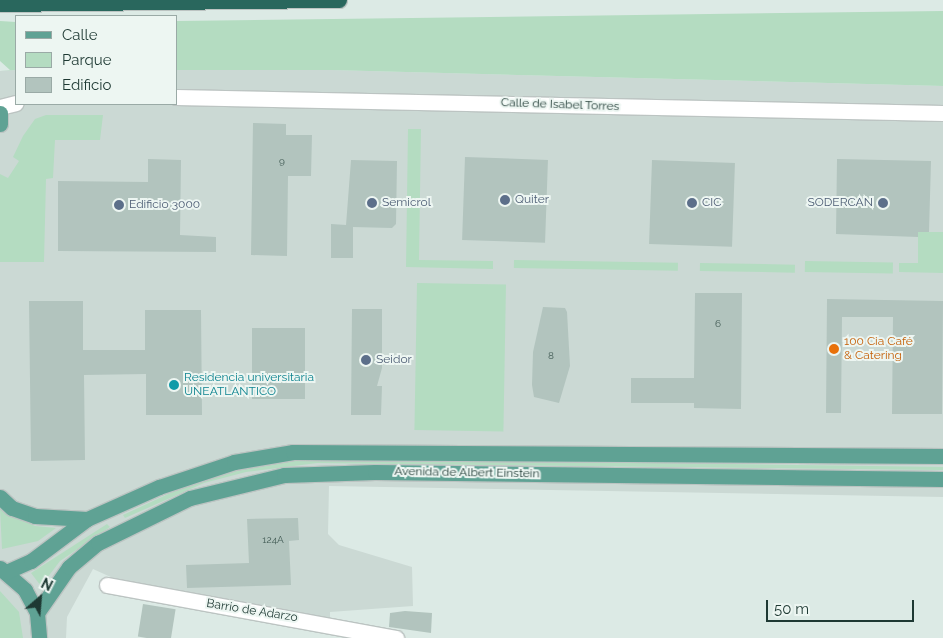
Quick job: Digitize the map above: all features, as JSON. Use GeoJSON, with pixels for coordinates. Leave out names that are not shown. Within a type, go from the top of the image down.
{"type":"FeatureCollection","features":[{"type":"Feature","properties":{"kind":"highway"},"geometry":{"type":"LineString","coordinates":[[0,4],[339,0]]}},
{"type":"Feature","properties":{"kind":"main road"},"geometry":{"type":"LineString","coordinates":[[0,112],[0,124]]}},
{"type":"Feature","properties":{"kind":"main road","name":"Avenida de Albert Einstein"},"geometry":{"type":"LineString","coordinates":[[3,570],[31,561],[87,518],[188,475],[234,462],[312,451],[943,456]]}},
{"type":"Feature","properties":{"kind":"main road","name":"Avenida de Albert Einstein"},"geometry":{"type":"LineString","coordinates":[[37,613],[69,567],[98,543],[190,498],[284,475],[376,472],[943,479]]}},
{"type":"Feature","properties":{"kind":"main road","name":"Avenida de Albert Einstein"},"geometry":{"type":"LineString","coordinates":[[0,497],[12,508],[35,516],[87,518]]}},
{"type":"Feature","properties":{"kind":"main road"},"geometry":{"type":"LineString","coordinates":[[3,570],[25,590],[37,613],[38,638]]}},
{"type":"Feature","properties":{"kind":"street","name":"Calle de Isabel Torres"},"geometry":{"type":"LineString","coordinates":[[178,97],[943,113]]}},
{"type":"Feature","properties":{"kind":"street"},"geometry":{"type":"LineString","coordinates":[[0,107],[15,103]]}},
{"type":"Feature","properties":{"kind":"street","name":"Barrio de Adarzo"},"geometry":{"type":"LineString","coordinates":[[107,584],[396,638]]}},
{"type":"Feature","properties":{"kind":"shaded area"},"geometry":{"type":"Polygon","coordinates":[[[15,70],[15,105],[178,105],[178,70],[331,70],[943,86],[943,497],[329,486],[328,534],[339,545],[412,567],[413,606],[330,612],[330,618],[124,583],[93,569],[67,617],[66,638],[0,638],[0,71],[15,70]]]}},
{"type":"Feature","properties":{"kind":"green space"},"geometry":{"type":"Polygon","coordinates":[[[943,11],[943,86],[331,70],[178,70],[178,21],[943,11]]]}},
{"type":"Feature","properties":{"kind":"green space"},"geometry":{"type":"Polygon","coordinates":[[[0,21],[15,22],[15,70],[0,71],[10,70],[0,61],[0,21]]]}},
{"type":"Feature","properties":{"kind":"green space"},"geometry":{"type":"Polygon","coordinates":[[[46,115],[103,115],[100,140],[55,140],[53,178],[46,179],[44,262],[0,262],[0,174],[8,178],[19,161],[13,157],[23,136],[35,119],[46,115]]]}},
{"type":"Feature","properties":{"kind":"green space"},"geometry":{"type":"Polygon","coordinates":[[[408,129],[421,129],[419,260],[493,261],[493,269],[406,267],[408,129]]]}},
{"type":"Feature","properties":{"kind":"green space"},"geometry":{"type":"Polygon","coordinates":[[[918,232],[943,232],[943,273],[899,272],[899,263],[918,263],[918,232]]]}},
{"type":"Feature","properties":{"kind":"green space"},"geometry":{"type":"Polygon","coordinates":[[[514,260],[678,263],[678,271],[514,268],[514,260]]]}},
{"type":"Feature","properties":{"kind":"green space"},"geometry":{"type":"Polygon","coordinates":[[[805,261],[893,263],[893,274],[805,272],[805,261]]]}},
{"type":"Feature","properties":{"kind":"green space"},"geometry":{"type":"Polygon","coordinates":[[[700,263],[795,265],[795,273],[700,271],[700,263]]]}},
{"type":"Feature","properties":{"kind":"green space"},"geometry":{"type":"Polygon","coordinates":[[[417,283],[506,285],[503,432],[414,430],[417,283]]]}},
{"type":"Feature","properties":{"kind":"green space"},"geometry":{"type":"Polygon","coordinates":[[[375,459],[943,467],[943,470],[317,463],[246,472],[204,483],[125,518],[123,515],[194,482],[232,471],[292,461],[375,459]]]}},
{"type":"Feature","properties":{"kind":"green space"},"geometry":{"type":"Polygon","coordinates":[[[0,509],[35,526],[56,528],[38,541],[2,549],[0,509]]]}},
{"type":"Feature","properties":{"kind":"green space"},"geometry":{"type":"Polygon","coordinates":[[[107,524],[110,527],[60,561],[41,586],[31,573],[107,524]]]}},
{"type":"Feature","properties":{"kind":"green space"},"geometry":{"type":"Polygon","coordinates":[[[0,591],[19,612],[23,638],[0,638],[0,591]]]}},
{"type":"Feature","properties":{"kind":"building"},"geometry":{"type":"Polygon","coordinates":[[[253,123],[286,124],[286,135],[312,135],[311,176],[288,176],[287,256],[251,255],[253,123]]]}},
{"type":"Feature","properties":{"kind":"building","name":"Quiter"},"geometry":{"type":"Polygon","coordinates":[[[465,157],[548,160],[545,243],[462,240],[465,157]]]}},
{"type":"Feature","properties":{"kind":"building","name":"Edificio 3000"},"geometry":{"type":"Polygon","coordinates":[[[148,159],[181,160],[180,235],[216,237],[216,252],[58,251],[58,181],[148,182],[148,159]]]}},
{"type":"Feature","properties":{"kind":"building","name":"SODERCAN"},"geometry":{"type":"Polygon","coordinates":[[[837,159],[931,161],[929,232],[918,232],[918,237],[836,234],[837,159]]]}},
{"type":"Feature","properties":{"kind":"building","name":"Semicrol"},"geometry":{"type":"Polygon","coordinates":[[[351,160],[397,161],[396,224],[392,228],[353,227],[353,258],[331,258],[331,224],[346,225],[351,160]]]}},
{"type":"Feature","properties":{"kind":"building","name":"CIC"},"geometry":{"type":"Polygon","coordinates":[[[652,160],[735,163],[732,247],[649,244],[652,160]]]}},
{"type":"Feature","properties":{"kind":"building"},"geometry":{"type":"Polygon","coordinates":[[[695,293],[742,293],[741,409],[694,408],[694,403],[631,403],[631,378],[694,378],[695,293]]]}},
{"type":"Feature","properties":{"kind":"building"},"geometry":{"type":"Polygon","coordinates":[[[827,299],[943,301],[942,414],[892,414],[893,317],[842,317],[841,413],[826,413],[827,299]]]}},
{"type":"Feature","properties":{"kind":"building","name":"Residencia universitaria UNEATLANTICO"},"geometry":{"type":"Polygon","coordinates":[[[29,301],[83,301],[83,350],[145,350],[145,310],[201,310],[202,415],[146,415],[146,374],[84,375],[85,460],[31,461],[29,301]]]}},
{"type":"Feature","properties":{"kind":"building"},"geometry":{"type":"Polygon","coordinates":[[[543,307],[565,308],[567,312],[570,366],[559,403],[534,397],[532,385],[533,352],[543,307]]]}},
{"type":"Feature","properties":{"kind":"building","name":"Seidor"},"geometry":{"type":"Polygon","coordinates":[[[352,309],[382,309],[382,368],[377,386],[382,386],[381,415],[351,415],[352,309]]]}},
{"type":"Feature","properties":{"kind":"building"},"geometry":{"type":"Polygon","coordinates":[[[252,328],[305,328],[305,399],[252,399],[252,328]]]}},
{"type":"Feature","properties":{"kind":"building"},"geometry":{"type":"Polygon","coordinates":[[[298,518],[299,540],[289,541],[291,585],[187,588],[186,565],[249,563],[247,519],[298,518]]]}},
{"type":"Feature","properties":{"kind":"building"},"geometry":{"type":"Polygon","coordinates":[[[143,604],[176,609],[171,638],[138,637],[143,604]]]}},
{"type":"Feature","properties":{"kind":"building"},"geometry":{"type":"Polygon","coordinates":[[[405,611],[432,613],[431,633],[389,627],[390,613],[405,611]]]}},
{"type":"Feature","properties":{"kind":"place","name":"Quiter"},"geometry":{"type":"Point","coordinates":[505,200]}},
{"type":"Feature","properties":{"kind":"place","name":"Semicrol"},"geometry":{"type":"Point","coordinates":[372,203]}},
{"type":"Feature","properties":{"kind":"place","name":"CIC"},"geometry":{"type":"Point","coordinates":[692,203]}},
{"type":"Feature","properties":{"kind":"place","name":"SODERCAN"},"geometry":{"type":"Point","coordinates":[883,203]}},
{"type":"Feature","properties":{"kind":"place","name":"Edificio 3000"},"geometry":{"type":"Point","coordinates":[119,205]}},
{"type":"Feature","properties":{"kind":"place","name":"100 Cia Café & Catering"},"geometry":{"type":"Point","coordinates":[834,349]}},
{"type":"Feature","properties":{"kind":"place","name":"Seidor"},"geometry":{"type":"Point","coordinates":[366,360]}},
{"type":"Feature","properties":{"kind":"place","name":"Residencia universitaria UNEATLANTICO"},"geometry":{"type":"Point","coordinates":[174,385]}}]}
